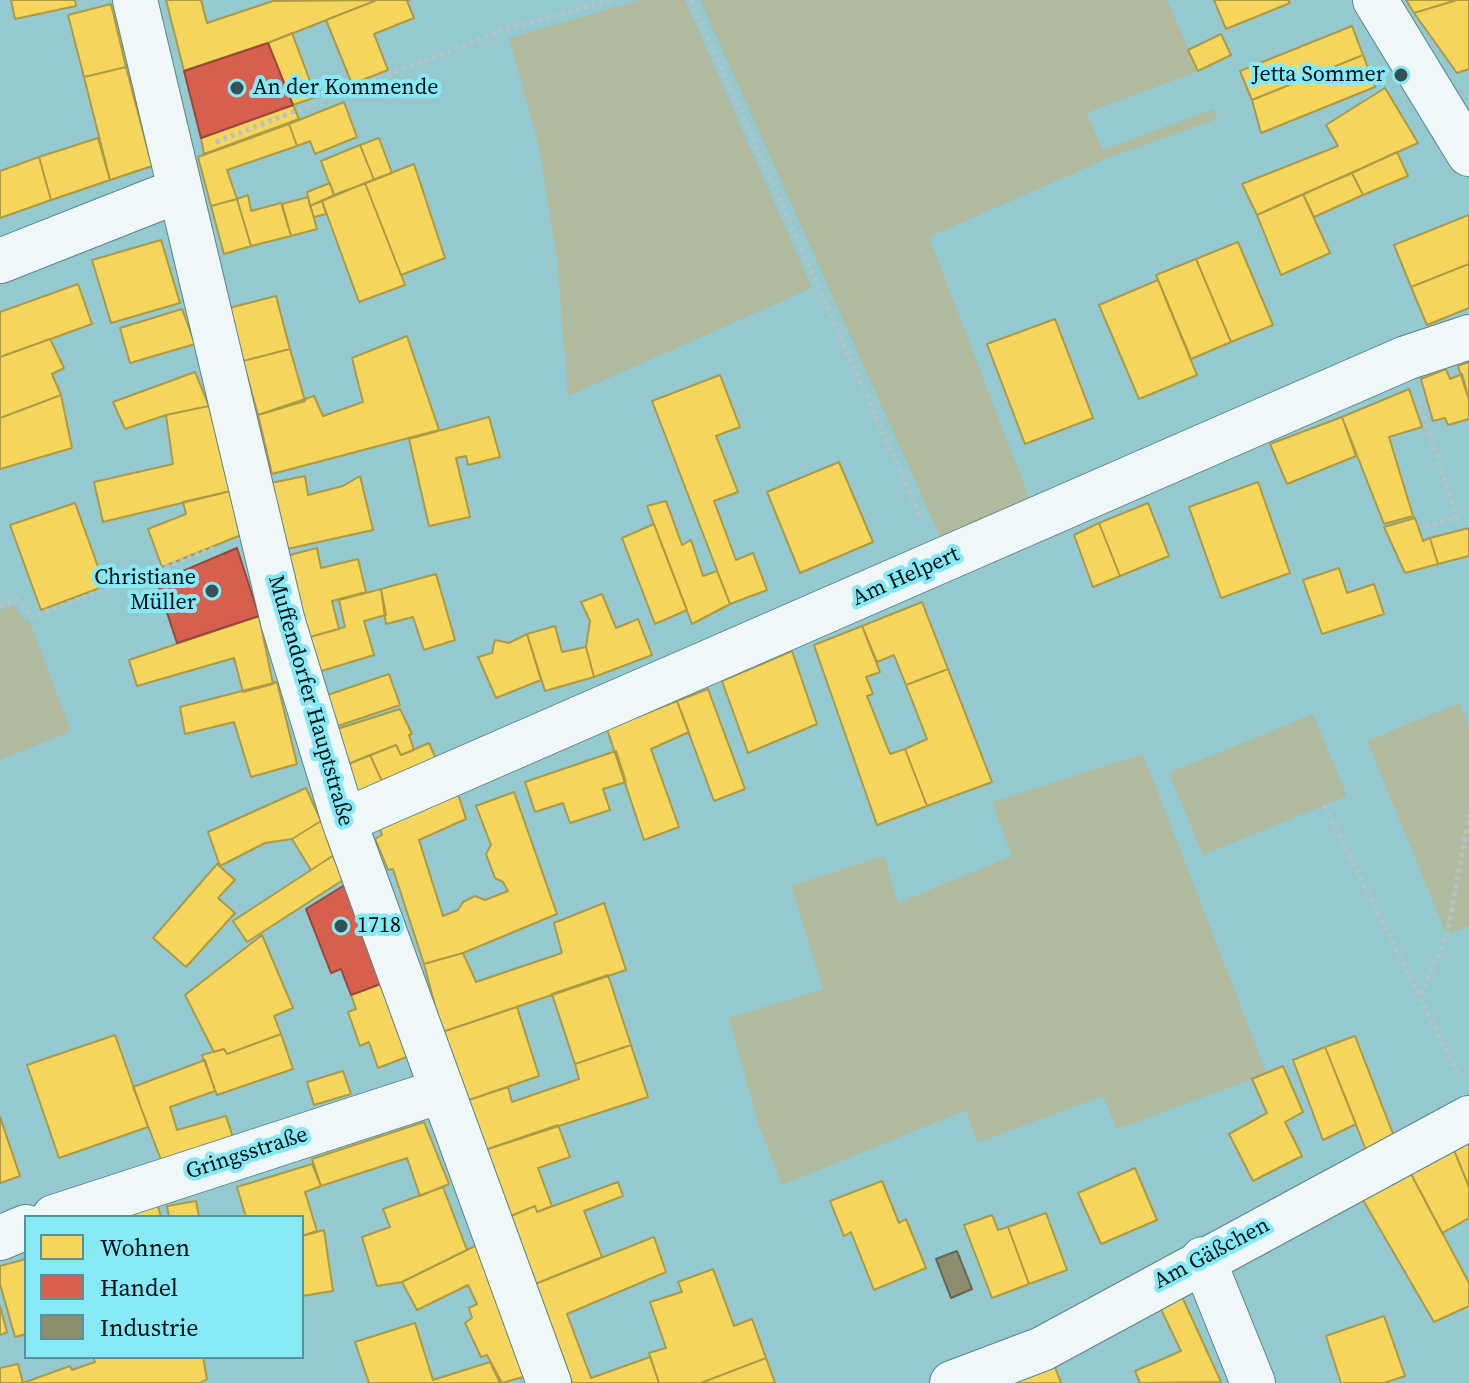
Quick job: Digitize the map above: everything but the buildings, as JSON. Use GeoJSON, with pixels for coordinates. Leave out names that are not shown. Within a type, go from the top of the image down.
{"type":"FeatureCollection","features":[{"type":"Feature","properties":{"kind":"street","name":"Muffendorfer Hauptstraße"},"geometry":{"type":"LineString","coordinates":[[135,0],[283,622],[344,821],[549,1383]]}},
{"type":"Feature","properties":{"kind":"street"},"geometry":{"type":"LineString","coordinates":[[1375,0],[1469,154]]}},
{"type":"Feature","properties":{"kind":"street"},"geometry":{"type":"LineString","coordinates":[[0,261],[177,174]]}},
{"type":"Feature","properties":{"kind":"street","name":"Am Helpert"},"geometry":{"type":"LineString","coordinates":[[344,821],[1406,358],[1469,337]]}},
{"type":"Feature","properties":{"kind":"street","name":"Gringsstraße"},"geometry":{"type":"LineString","coordinates":[[60,1215],[441,1091]]}},
{"type":"Feature","properties":{"kind":"street","name":"Am Gäßchen"},"geometry":{"type":"LineString","coordinates":[[952,1383],[1042,1349],[1203,1259],[1466,1101]]}},
{"type":"Feature","properties":{"kind":"street"},"geometry":{"type":"LineString","coordinates":[[0,1238],[24,1228]]}},
{"type":"Feature","properties":{"kind":"street"},"geometry":{"type":"LineString","coordinates":[[1203,1259],[1253,1383]]}},
{"type":"Feature","properties":{"kind":"path"},"geometry":{"type":"LineString","coordinates":[[177,174],[327,102],[501,31],[610,0]]}},
{"type":"Feature","properties":{"kind":"path"},"geometry":{"type":"LineString","coordinates":[[691,0],[941,562]]}},
{"type":"Feature","properties":{"kind":"path"},"geometry":{"type":"LineString","coordinates":[[1406,358],[1457,518],[1425,526]]}},
{"type":"Feature","properties":{"kind":"path"},"geometry":{"type":"LineString","coordinates":[[0,606],[16,599],[32,617],[263,529]]}},
{"type":"Feature","properties":{"kind":"path"},"geometry":{"type":"LineString","coordinates":[[1324,805],[1420,995],[1466,1101]]}},
{"type":"Feature","properties":{"kind":"path"},"geometry":{"type":"LineString","coordinates":[[1420,995],[1447,935],[1469,815]]}},
{"type":"Feature","properties":{"kind":"green space"},"geometry":{"type":"Polygon","coordinates":[[[640,0],[685,0],[812,288],[568,396],[557,261],[539,147],[509,38],[640,0]]]}},
{"type":"Feature","properties":{"kind":"green space"},"geometry":{"type":"Polygon","coordinates":[[[700,0],[1167,0],[1198,71],[1086,113],[1103,150],[1213,109],[1217,119],[1106,159],[929,237],[1030,500],[941,539],[700,0]]]}},
{"type":"Feature","properties":{"kind":"green space"},"geometry":{"type":"Polygon","coordinates":[[[14,604],[22,617],[30,622],[71,731],[0,760],[0,610],[14,604]]]}},
{"type":"Feature","properties":{"kind":"green space"},"geometry":{"type":"Polygon","coordinates":[[[1459,703],[1469,727],[1469,926],[1447,935],[1367,741],[1459,703]]]}},
{"type":"Feature","properties":{"kind":"green space"},"geometry":{"type":"Polygon","coordinates":[[[1313,714],[1347,796],[1203,855],[1169,773],[1313,714]]]}},
{"type":"Feature","properties":{"kind":"green space"},"geometry":{"type":"Polygon","coordinates":[[[1143,754],[1267,1074],[1117,1129],[1103,1096],[977,1143],[966,1110],[782,1185],[758,1123],[729,1018],[823,989],[791,886],[884,856],[898,903],[1012,856],[992,802],[1143,754]]]}},
{"type":"Feature","properties":{"kind":"place","name":"Jetta Sommer"},"geometry":{"type":"Point","coordinates":[1401,75]}},
{"type":"Feature","properties":{"kind":"place","name":"An der Kommende"},"geometry":{"type":"Point","coordinates":[237,88]}},
{"type":"Feature","properties":{"kind":"place","name":"Christiane Müller"},"geometry":{"type":"Point","coordinates":[212,591]}},
{"type":"Feature","properties":{"kind":"place","name":"1718"},"geometry":{"type":"Point","coordinates":[341,926]}}]}
